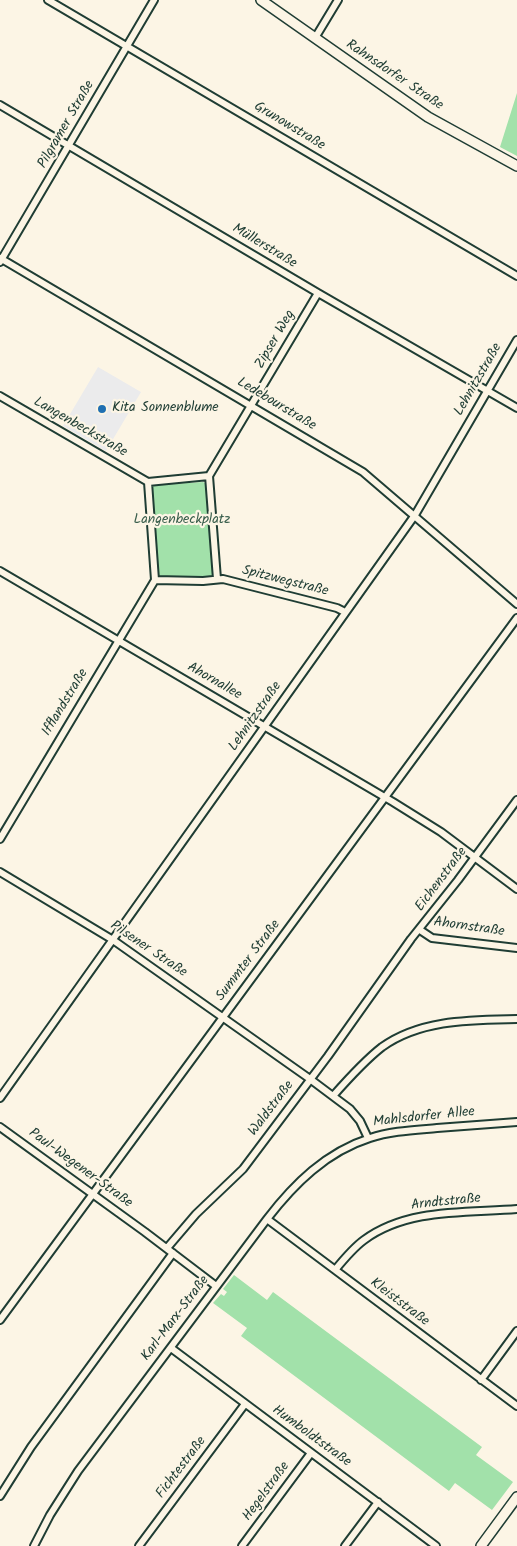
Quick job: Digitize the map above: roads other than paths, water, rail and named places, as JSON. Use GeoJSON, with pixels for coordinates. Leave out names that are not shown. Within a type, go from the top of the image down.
{"type":"FeatureCollection","features":[{"type":"Feature","properties":{"kind":"street","name":"Grunowstraße"},"geometry":{"type":"LineString","coordinates":[[48,0],[517,276]]}},
{"type":"Feature","properties":{"kind":"street","name":"Pilgramer Straße"},"geometry":{"type":"LineString","coordinates":[[1,260],[154,0]]}},
{"type":"Feature","properties":{"kind":"street","name":"Rahnsdorfer Straße"},"geometry":{"type":"LineString","coordinates":[[261,0],[428,117],[517,166]]}},
{"type":"Feature","properties":{"kind":"street"},"geometry":{"type":"LineString","coordinates":[[315,38],[338,0]]}},
{"type":"Feature","properties":{"kind":"street","name":"Müllerstraße"},"geometry":{"type":"LineString","coordinates":[[0,105],[517,408]]}},
{"type":"Feature","properties":{"kind":"street","name":"Ledebourstraße"},"geometry":{"type":"LineString","coordinates":[[1,260],[363,472],[517,604]]}},
{"type":"Feature","properties":{"kind":"street","name":"Zipser Weg"},"geometry":{"type":"LineString","coordinates":[[209,476],[318,293]]}},
{"type":"Feature","properties":{"kind":"street","name":"Lehnitzstraße"},"geometry":{"type":"LineString","coordinates":[[0,1098],[415,515],[517,340]]}},
{"type":"Feature","properties":{"kind":"street","name":"Langenbeckstraße"},"geometry":{"type":"LineString","coordinates":[[0,396],[148,482]]}},
{"type":"Feature","properties":{"kind":"street"},"geometry":{"type":"LineString","coordinates":[[209,476],[217,579],[203,581],[154,580],[148,482],[209,476]]}},
{"type":"Feature","properties":{"kind":"street","name":"Ahornallee"},"geometry":{"type":"LineString","coordinates":[[1,573],[386,797],[441,832],[517,889]]}},
{"type":"Feature","properties":{"kind":"street","name":"Spitzwegstraße"},"geometry":{"type":"LineString","coordinates":[[217,579],[337,608],[345,612]]}},
{"type":"Feature","properties":{"kind":"street","name":"Ifflandstraße"},"geometry":{"type":"LineString","coordinates":[[0,839],[154,580]]}},
{"type":"Feature","properties":{"kind":"street","name":"Summter Straße"},"geometry":{"type":"LineString","coordinates":[[0,1320],[517,618]]}},
{"type":"Feature","properties":{"kind":"street","name":"Eichenstraße"},"geometry":{"type":"LineString","coordinates":[[386,974],[517,800]]}},
{"type":"Feature","properties":{"kind":"street","name":"Pilsener Straße"},"geometry":{"type":"LineString","coordinates":[[0,872],[113,940],[276,1056]]}},
{"type":"Feature","properties":{"kind":"street","name":"Ahornstraße"},"geometry":{"type":"LineString","coordinates":[[420,930],[432,938],[517,948]]}},
{"type":"Feature","properties":{"kind":"street","name":"Waldstraße"},"geometry":{"type":"LineString","coordinates":[[167,1248],[196,1214],[243,1169],[386,974]]}},
{"type":"Feature","properties":{"kind":"street"},"geometry":{"type":"LineString","coordinates":[[333,1096],[371,1056],[384,1046],[408,1033],[455,1021],[517,1019]]}},
{"type":"Feature","properties":{"kind":"street","name":"Mahlsdorfer Allee"},"geometry":{"type":"LineString","coordinates":[[276,1056],[333,1096],[355,1115],[368,1138],[406,1130],[517,1122]]}},
{"type":"Feature","properties":{"kind":"street","name":"Paul-Wegener-Straße"},"geometry":{"type":"LineString","coordinates":[[0,1128],[146,1232],[216,1286]]}},
{"type":"Feature","properties":{"kind":"street","name":"Karl-Marx-Straße"},"geometry":{"type":"LineString","coordinates":[[34,1546],[55,1507],[78,1471],[285,1196],[304,1176],[332,1156],[368,1138]]}},
{"type":"Feature","properties":{"kind":"street","name":"Arndtstraße"},"geometry":{"type":"LineString","coordinates":[[335,1270],[351,1251],[364,1240],[400,1220],[427,1215],[517,1209]]}},
{"type":"Feature","properties":{"kind":"street","name":"Kleiststraße"},"geometry":{"type":"LineString","coordinates":[[267,1219],[517,1406]]}},
{"type":"Feature","properties":{"kind":"street"},"geometry":{"type":"LineString","coordinates":[[0,1496],[51,1418],[173,1253]]}},
{"type":"Feature","properties":{"kind":"street"},"geometry":{"type":"LineString","coordinates":[[481,1380],[517,1331]]}},
{"type":"Feature","properties":{"kind":"street","name":"Humboldtstraße"},"geometry":{"type":"LineString","coordinates":[[171,1348],[436,1546]]}},
{"type":"Feature","properties":{"kind":"street","name":"Fichtestraße"},"geometry":{"type":"LineString","coordinates":[[139,1546],[245,1404]]}},
{"type":"Feature","properties":{"kind":"street","name":"Hegelstraße"},"geometry":{"type":"LineString","coordinates":[[242,1546],[311,1453]]}},
{"type":"Feature","properties":{"kind":"street"},"geometry":{"type":"LineString","coordinates":[[481,1546],[517,1497]]}},
{"type":"Feature","properties":{"kind":"street"},"geometry":{"type":"LineString","coordinates":[[345,1546],[378,1502]]}},
{"type":"Feature","properties":{"kind":"place","name":"Kita Sonnenblume"},"geometry":{"type":"Point","coordinates":[102,409]}},
{"type":"Feature","properties":{"kind":"park label","name":"Langenbeckplatz"},"geometry":{"type":"Point","coordinates":[182,521]}}]}
